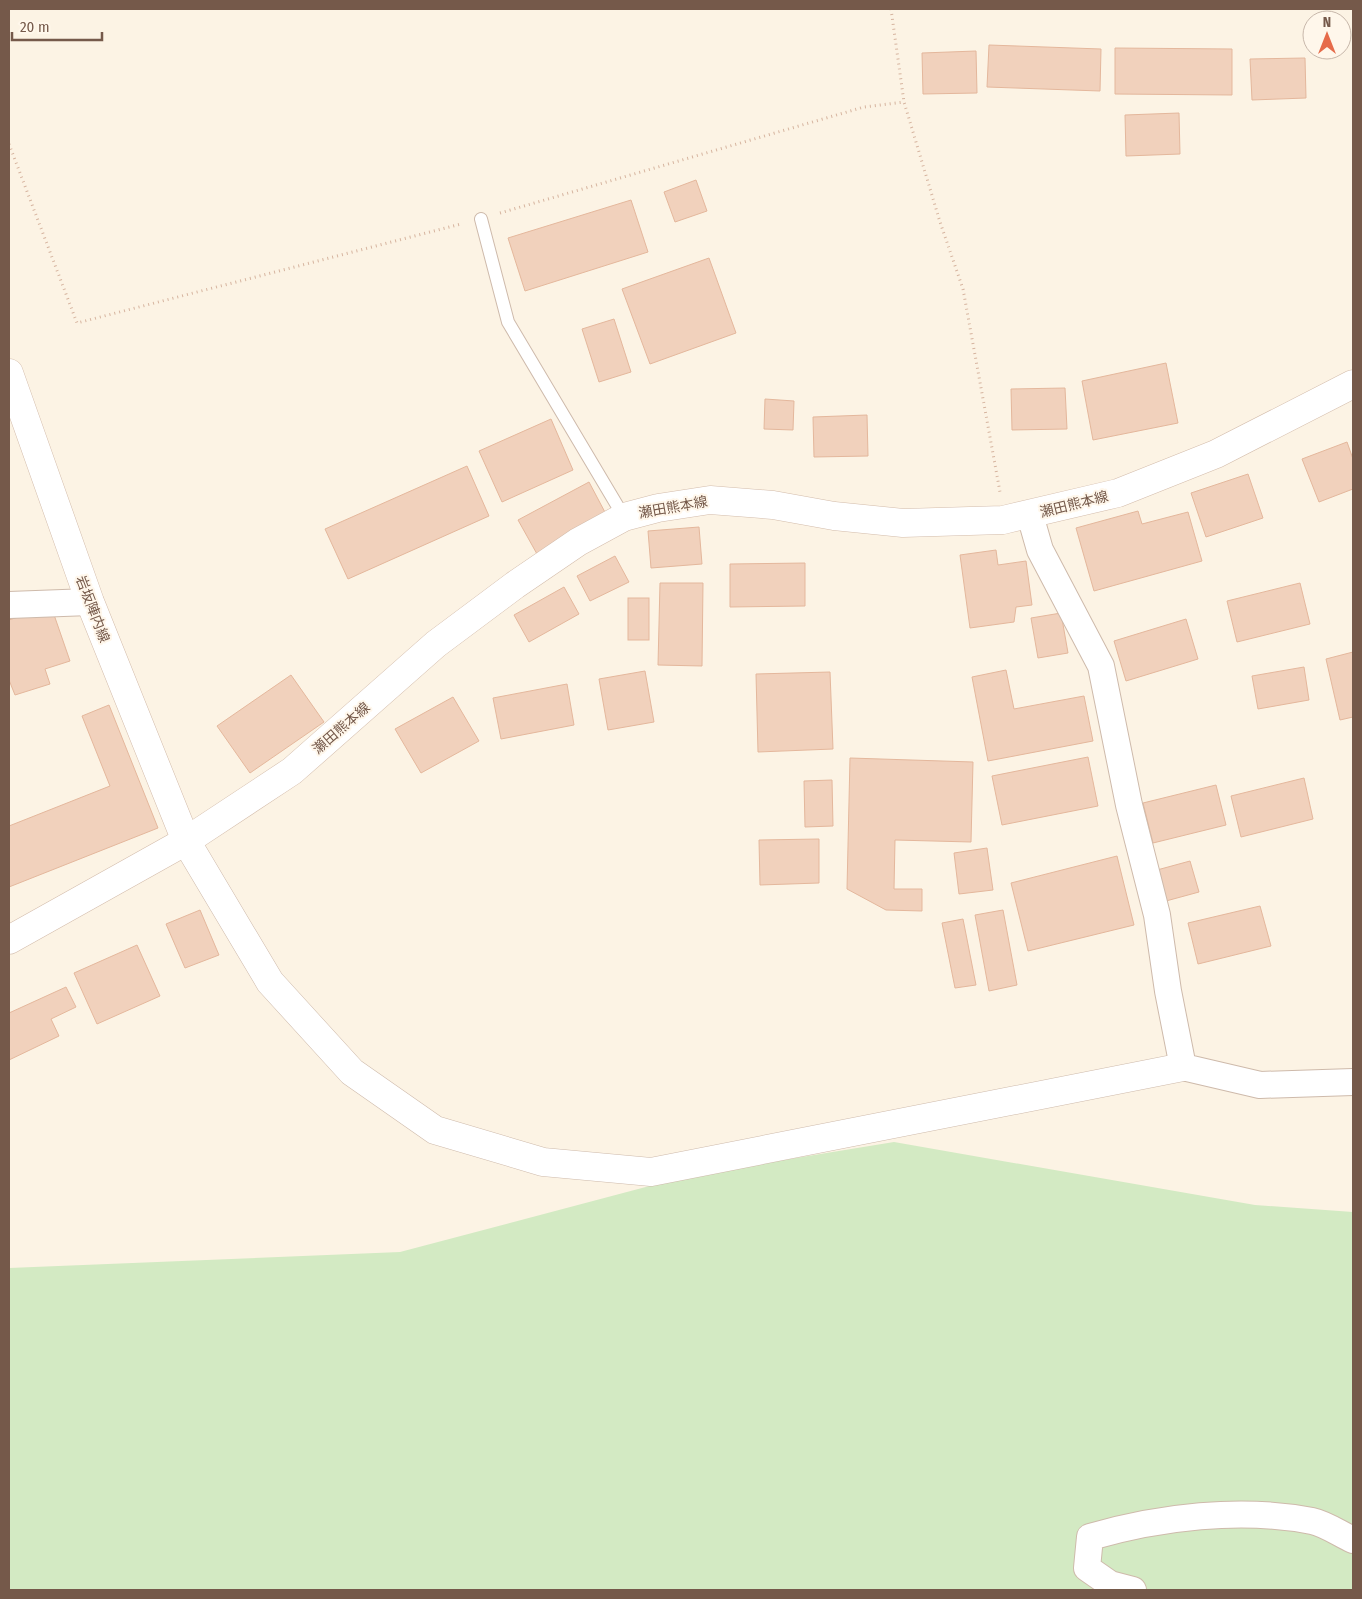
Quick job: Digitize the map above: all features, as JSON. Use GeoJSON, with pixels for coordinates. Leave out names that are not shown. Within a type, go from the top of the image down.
{"type":"FeatureCollection","features":[{"type":"Feature","properties":{"kind":"main road","name":"岩坂陣内線"},"geometry":{"type":"LineString","coordinates":[[9,373],[90,602],[186,841],[270,982],[352,1072],[435,1130],[543,1162],[652,1172],[1183,1067]]}},
{"type":"Feature","properties":{"kind":"main road","name":"瀬田熊本線"},"geometry":{"type":"LineString","coordinates":[[9,940],[186,841],[292,771],[436,644],[515,585],[578,542],[624,517],[658,508],[710,500],[773,505],[834,516],[903,523],[1003,520],[1118,493],[1207,458],[1353,384]]}},
{"type":"Feature","properties":{"kind":"street"},"geometry":{"type":"LineString","coordinates":[[1030,515],[1040,550],[1101,666],[1130,805],[1157,915],[1168,991],[1183,1067],[1260,1085],[1353,1082]]}},
{"type":"Feature","properties":{"kind":"street"},"geometry":{"type":"LineString","coordinates":[[9,605],[90,602]]}},
{"type":"Feature","properties":{"kind":"street"},"geometry":{"type":"LineString","coordinates":[[1133,1590],[1110,1584],[1087,1568],[1090,1537],[1133,1525],[1246,1513],[1314,1522],[1353,1540]]}},
{"type":"Feature","properties":{"kind":"lane"},"geometry":{"type":"LineString","coordinates":[[481,219],[508,322],[624,517]]}},
{"type":"Feature","properties":{"kind":"path"},"geometry":{"type":"LineString","coordinates":[[891,9],[904,102],[940,222],[963,289],[1001,496],[1003,520]]}},
{"type":"Feature","properties":{"kind":"path"},"geometry":{"type":"LineString","coordinates":[[9,144],[77,323],[481,219],[864,107],[904,102]]}},
{"type":"Feature","properties":{"kind":"green space"},"geometry":{"type":"Polygon","coordinates":[[[894,1142],[1255,1205],[1353,1212],[1353,1590],[9,1590],[9,1268],[400,1252],[691,1175],[894,1142]]]}},
{"type":"Feature","properties":{"kind":"building"},"geometry":{"type":"Polygon","coordinates":[[[989,45],[1101,49],[1100,91],[987,87],[989,45]]]}},
{"type":"Feature","properties":{"kind":"building"},"geometry":{"type":"Polygon","coordinates":[[[1115,48],[1232,49],[1232,95],[1115,94],[1115,48]]]}},
{"type":"Feature","properties":{"kind":"building"},"geometry":{"type":"Polygon","coordinates":[[[976,51],[977,93],[923,94],[922,53],[976,51]]]}},
{"type":"Feature","properties":{"kind":"building"},"geometry":{"type":"Polygon","coordinates":[[[1302,58],[1302,60],[1305,60],[1306,98],[1252,100],[1250,59],[1302,58]]]}},
{"type":"Feature","properties":{"kind":"building"},"geometry":{"type":"Polygon","coordinates":[[[1179,113],[1180,154],[1126,156],[1125,115],[1179,113]]]}},
{"type":"Feature","properties":{"kind":"building"},"geometry":{"type":"Polygon","coordinates":[[[696,180],[707,211],[675,222],[664,192],[696,180]]]}},
{"type":"Feature","properties":{"kind":"building"},"geometry":{"type":"Polygon","coordinates":[[[631,200],[648,252],[525,291],[508,238],[631,200]]]}},
{"type":"Feature","properties":{"kind":"building"},"geometry":{"type":"Polygon","coordinates":[[[709,258],[736,333],[650,364],[622,289],[709,258]]]}},
{"type":"Feature","properties":{"kind":"building"},"geometry":{"type":"Polygon","coordinates":[[[614,319],[631,372],[599,382],[582,329],[614,319]]]}},
{"type":"Feature","properties":{"kind":"building"},"geometry":{"type":"Polygon","coordinates":[[[1166,363],[1178,423],[1093,440],[1082,381],[1166,363]]]}},
{"type":"Feature","properties":{"kind":"building"},"geometry":{"type":"Polygon","coordinates":[[[1065,388],[1067,429],[1012,430],[1011,389],[1065,388]]]}},
{"type":"Feature","properties":{"kind":"building"},"geometry":{"type":"Polygon","coordinates":[[[765,399],[794,401],[793,430],[764,429],[765,399]]]}},
{"type":"Feature","properties":{"kind":"building"},"geometry":{"type":"Polygon","coordinates":[[[867,415],[868,456],[814,457],[813,417],[867,415]]]}},
{"type":"Feature","properties":{"kind":"building"},"geometry":{"type":"Polygon","coordinates":[[[551,419],[573,470],[502,502],[479,451],[551,419]]]}},
{"type":"Feature","properties":{"kind":"building"},"geometry":{"type":"Polygon","coordinates":[[[1347,442],[1353,459],[1353,489],[1319,502],[1302,459],[1347,442]]]}},
{"type":"Feature","properties":{"kind":"building"},"geometry":{"type":"Polygon","coordinates":[[[467,466],[489,516],[348,579],[325,529],[467,466]]]}},
{"type":"Feature","properties":{"kind":"building"},"geometry":{"type":"Polygon","coordinates":[[[1248,474],[1263,518],[1206,537],[1191,493],[1248,474]]]}},
{"type":"Feature","properties":{"kind":"building"},"geometry":{"type":"Polygon","coordinates":[[[589,482],[607,516],[537,554],[518,520],[589,482]]]}},
{"type":"Feature","properties":{"kind":"building"},"geometry":{"type":"Polygon","coordinates":[[[1138,511],[1142,524],[1188,512],[1202,561],[1094,591],[1076,528],[1138,511]]]}},
{"type":"Feature","properties":{"kind":"building"},"geometry":{"type":"Polygon","coordinates":[[[699,527],[702,564],[651,568],[648,531],[699,527]]]}},
{"type":"Feature","properties":{"kind":"building"},"geometry":{"type":"Polygon","coordinates":[[[996,550],[998,565],[1026,561],[1032,605],[1016,607],[1014,622],[970,628],[960,555],[996,550]]]}},
{"type":"Feature","properties":{"kind":"building"},"geometry":{"type":"Polygon","coordinates":[[[615,556],[629,582],[590,601],[577,576],[615,556]]]}},
{"type":"Feature","properties":{"kind":"building"},"geometry":{"type":"Polygon","coordinates":[[[805,563],[805,606],[730,607],[730,564],[805,563]]]}},
{"type":"Feature","properties":{"kind":"building"},"geometry":{"type":"Polygon","coordinates":[[[660,583],[703,583],[702,666],[658,665],[660,583]]]}},
{"type":"Feature","properties":{"kind":"building"},"geometry":{"type":"Polygon","coordinates":[[[1300,583],[1310,624],[1237,642],[1227,601],[1300,583]]]}},
{"type":"Feature","properties":{"kind":"building"},"geometry":{"type":"Polygon","coordinates":[[[564,587],[579,614],[529,642],[514,615],[564,587]]]}},
{"type":"Feature","properties":{"kind":"building"},"geometry":{"type":"Polygon","coordinates":[[[628,598],[649,598],[649,640],[628,640],[628,598]]]}},
{"type":"Feature","properties":{"kind":"building"},"geometry":{"type":"Polygon","coordinates":[[[51,606],[70,661],[45,669],[50,684],[15,695],[9,680],[9,620],[51,606]]]}},
{"type":"Feature","properties":{"kind":"building"},"geometry":{"type":"Polygon","coordinates":[[[1061,613],[1068,653],[1038,658],[1031,618],[1061,613]]]}},
{"type":"Feature","properties":{"kind":"building"},"geometry":{"type":"Polygon","coordinates":[[[1186,619],[1198,659],[1126,681],[1114,641],[1186,619]]]}},
{"type":"Feature","properties":{"kind":"building"},"geometry":{"type":"Polygon","coordinates":[[[1353,652],[1353,717],[1340,720],[1326,659],[1353,652]]]}},
{"type":"Feature","properties":{"kind":"building"},"geometry":{"type":"Polygon","coordinates":[[[1304,667],[1309,700],[1258,709],[1252,676],[1304,667]]]}},
{"type":"Feature","properties":{"kind":"building"},"geometry":{"type":"Polygon","coordinates":[[[1006,670],[1014,709],[1084,696],[1093,741],[988,761],[972,677],[1006,670]]]}},
{"type":"Feature","properties":{"kind":"building"},"geometry":{"type":"Polygon","coordinates":[[[645,671],[654,722],[608,730],[599,679],[645,671]]]}},
{"type":"Feature","properties":{"kind":"building"},"geometry":{"type":"Polygon","coordinates":[[[830,672],[833,749],[758,752],[756,674],[830,672]]]}},
{"type":"Feature","properties":{"kind":"building"},"geometry":{"type":"Polygon","coordinates":[[[291,675],[324,722],[250,773],[217,726],[291,675]]]}},
{"type":"Feature","properties":{"kind":"building"},"geometry":{"type":"Polygon","coordinates":[[[567,684],[574,725],[501,739],[493,698],[567,684]]]}},
{"type":"Feature","properties":{"kind":"building"},"geometry":{"type":"Polygon","coordinates":[[[453,697],[479,741],[421,773],[395,729],[453,697]]]}},
{"type":"Feature","properties":{"kind":"building"},"geometry":{"type":"Polygon","coordinates":[[[109,705],[158,828],[9,887],[9,826],[110,786],[82,716],[109,705]]]}},
{"type":"Feature","properties":{"kind":"building"},"geometry":{"type":"Polygon","coordinates":[[[1088,757],[1098,806],[1002,825],[992,776],[1088,757]]]}},
{"type":"Feature","properties":{"kind":"building"},"geometry":{"type":"Polygon","coordinates":[[[850,758],[973,762],[971,842],[895,840],[894,889],[922,889],[922,911],[886,910],[847,889],[850,758]]]}},
{"type":"Feature","properties":{"kind":"building"},"geometry":{"type":"Polygon","coordinates":[[[1304,778],[1313,819],[1241,837],[1231,796],[1304,778]]]}},
{"type":"Feature","properties":{"kind":"building"},"geometry":{"type":"Polygon","coordinates":[[[832,780],[833,826],[805,827],[804,781],[832,780]]]}},
{"type":"Feature","properties":{"kind":"building"},"geometry":{"type":"Polygon","coordinates":[[[1216,785],[1226,825],[1153,843],[1143,803],[1216,785]]]}},
{"type":"Feature","properties":{"kind":"building"},"geometry":{"type":"Polygon","coordinates":[[[819,839],[819,883],[760,885],[759,840],[819,839]]]}},
{"type":"Feature","properties":{"kind":"building"},"geometry":{"type":"Polygon","coordinates":[[[987,848],[993,890],[959,894],[954,853],[987,848]]]}},
{"type":"Feature","properties":{"kind":"building"},"geometry":{"type":"Polygon","coordinates":[[[1117,856],[1134,925],[1028,951],[1011,883],[1117,856]]]}},
{"type":"Feature","properties":{"kind":"building"},"geometry":{"type":"Polygon","coordinates":[[[1190,861],[1199,892],[1166,901],[1157,870],[1190,861]]]}},
{"type":"Feature","properties":{"kind":"building"},"geometry":{"type":"Polygon","coordinates":[[[1260,906],[1271,946],[1198,964],[1188,923],[1260,906]]]}},
{"type":"Feature","properties":{"kind":"building"},"geometry":{"type":"Polygon","coordinates":[[[200,910],[219,955],[185,968],[166,924],[200,910]]]}},
{"type":"Feature","properties":{"kind":"building"},"geometry":{"type":"Polygon","coordinates":[[[1003,910],[1017,985],[989,991],[975,915],[1003,910]]]}},
{"type":"Feature","properties":{"kind":"building"},"geometry":{"type":"Polygon","coordinates":[[[963,919],[976,985],[955,988],[942,923],[963,919]]]}},
{"type":"Feature","properties":{"kind":"building"},"geometry":{"type":"Polygon","coordinates":[[[137,945],[160,996],[97,1024],[74,973],[137,945]]]}},
{"type":"Feature","properties":{"kind":"building"},"geometry":{"type":"Polygon","coordinates":[[[66,987],[76,1007],[51,1019],[59,1036],[9,1060],[9,1013],[66,987]]]}}]}
